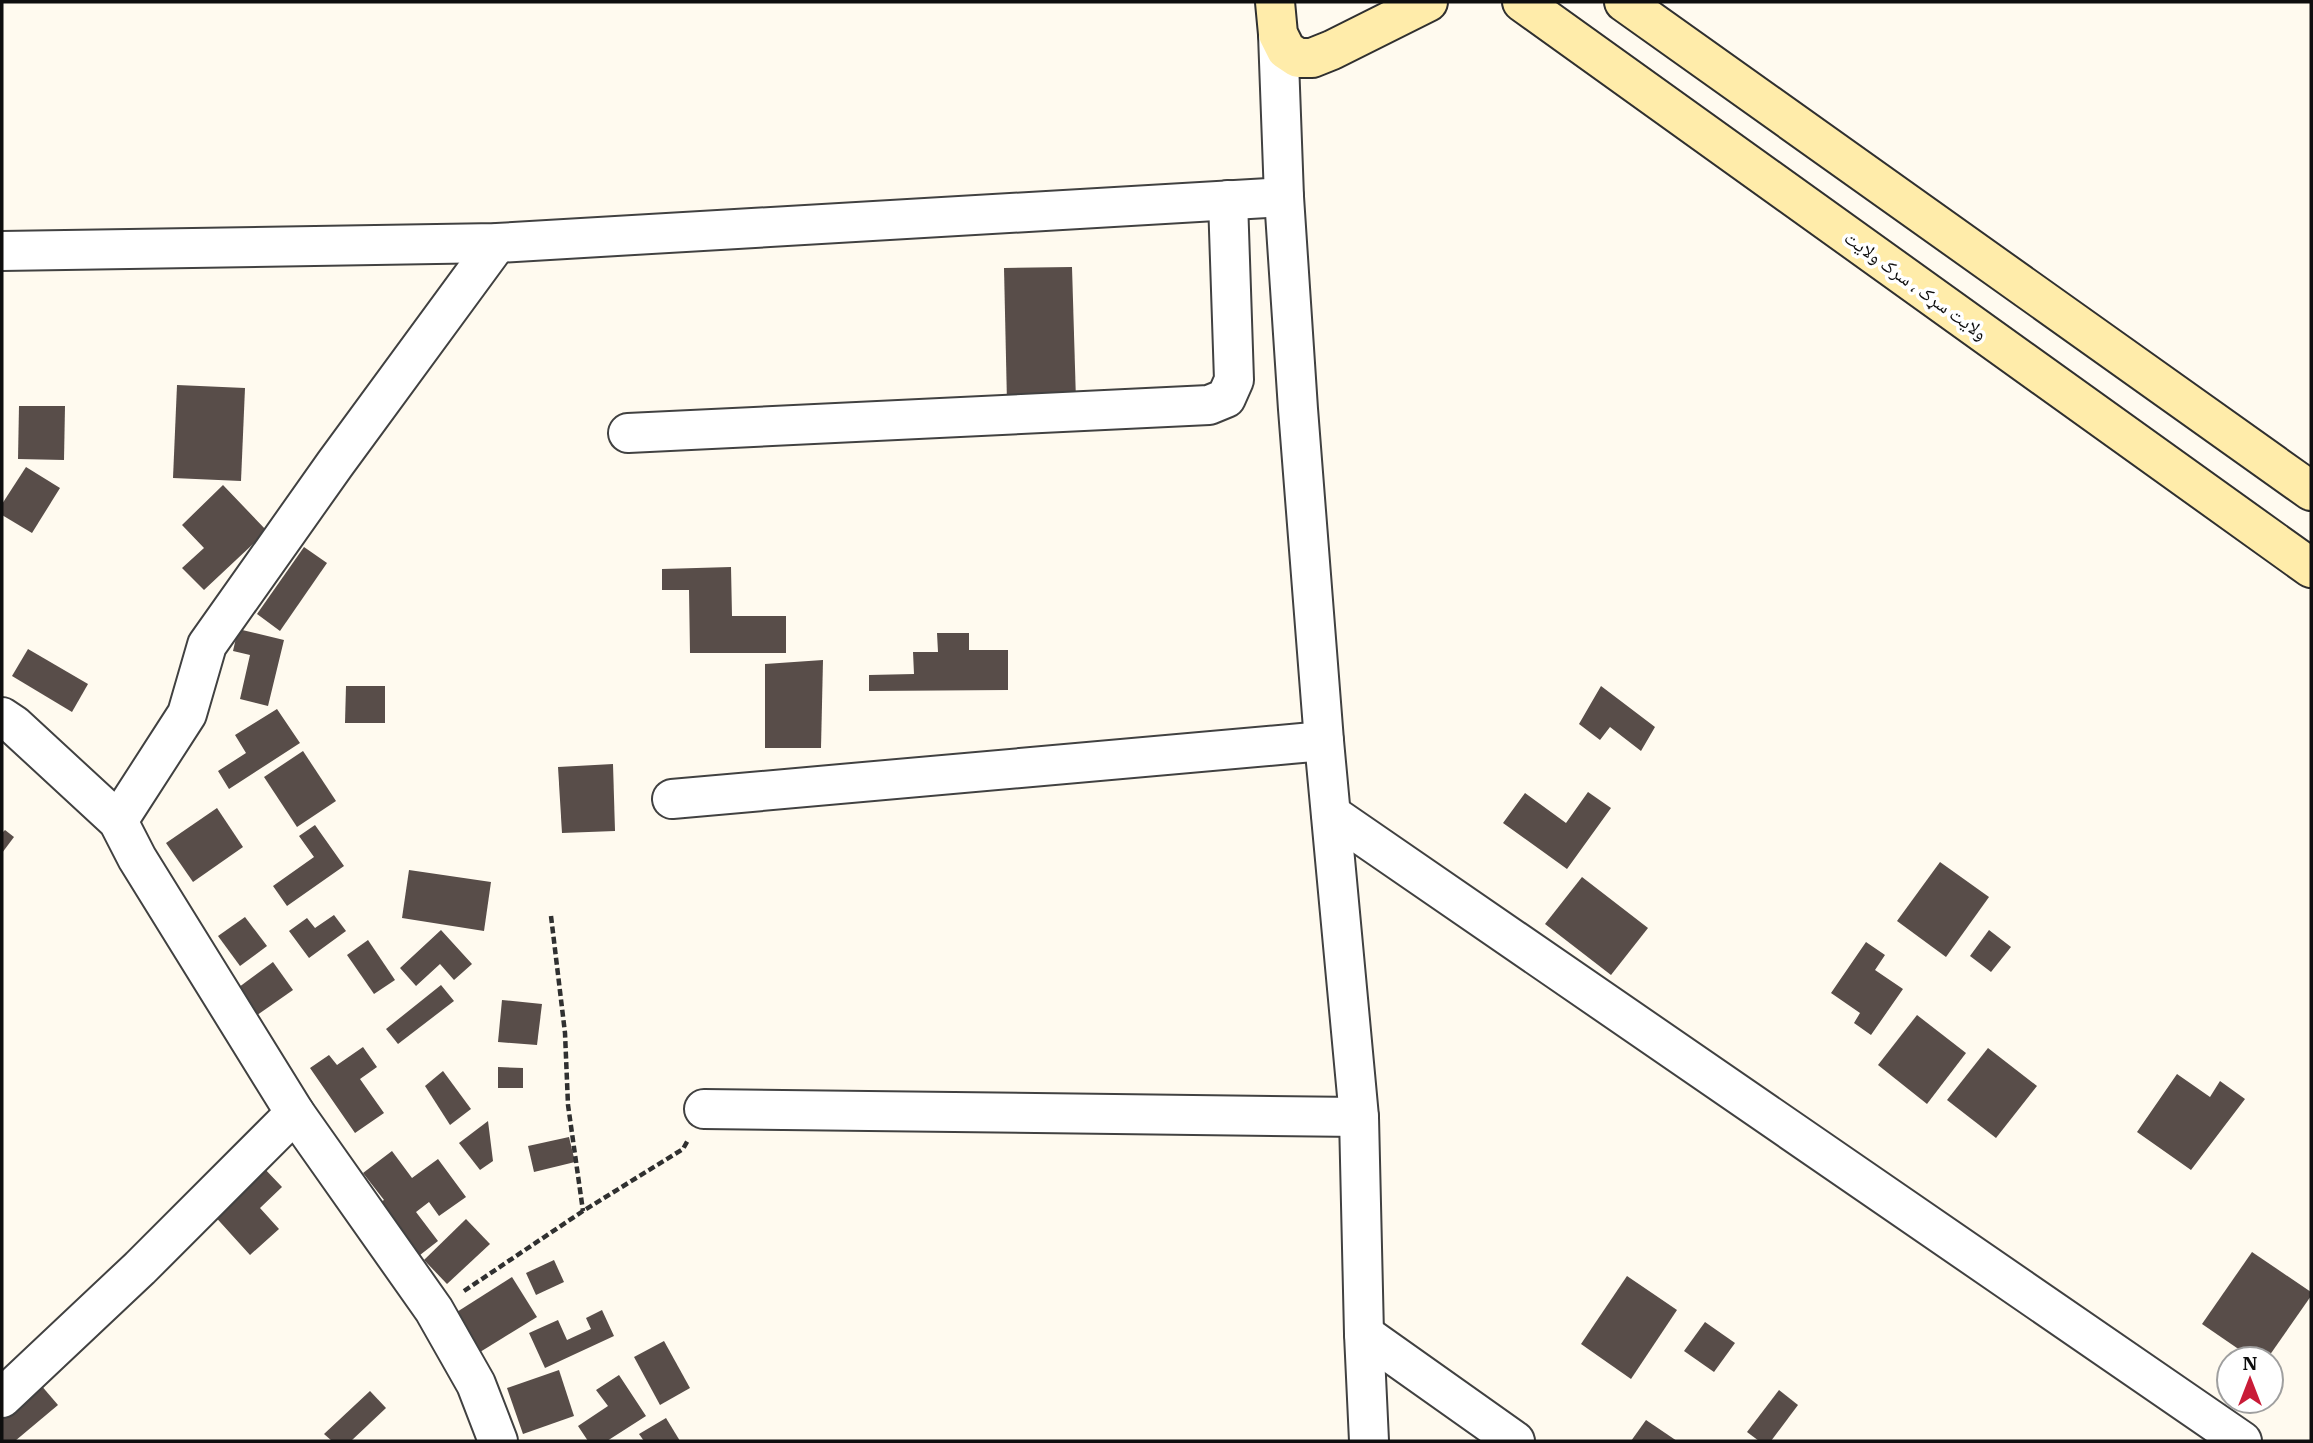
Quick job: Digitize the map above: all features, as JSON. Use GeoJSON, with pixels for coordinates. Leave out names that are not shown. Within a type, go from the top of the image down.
{"type":"FeatureCollection","features":[{"type":"Feature","properties":{"kind":"main road"},"geometry":{"type":"LineString","coordinates":[[1276,18],[1286,50],[1298,58],[1312,58],[1428,2]]}},
{"type":"Feature","properties":{"kind":"main road","name":"ولایت سړک ، سرک ولایت"},"geometry":{"type":"LineString","coordinates":[[1522,2],[2311,568]]}},
{"type":"Feature","properties":{"kind":"main road"},"geometry":{"type":"LineString","coordinates":[[1624,2],[2311,491]]}},
{"type":"Feature","properties":{"kind":"street"},"geometry":{"type":"LineString","coordinates":[[1276,18],[1284,197],[1324,741],[1359,1117],[1369,1441]]}},
{"type":"Feature","properties":{"kind":"street"},"geometry":{"type":"LineString","coordinates":[[2,251],[497,243],[1284,197]]}},
{"type":"Feature","properties":{"kind":"street"},"geometry":{"type":"LineString","coordinates":[[628,433],[1209,405],[1226,398],[1234,380],[1228,200]]}},
{"type":"Feature","properties":{"kind":"street"},"geometry":{"type":"LineString","coordinates":[[118,821],[187,713],[206,645],[497,243]]}},
{"type":"Feature","properties":{"kind":"street"},"geometry":{"type":"LineString","coordinates":[[2,717],[118,821],[137,858],[295,1113],[434,1310],[476,1384],[498,1441]]}},
{"type":"Feature","properties":{"kind":"street"},"geometry":{"type":"LineString","coordinates":[[672,799],[1324,741]]}},
{"type":"Feature","properties":{"kind":"street"},"geometry":{"type":"LineString","coordinates":[[1331,814],[2242,1441]]}},
{"type":"Feature","properties":{"kind":"street"},"geometry":{"type":"LineString","coordinates":[[704,1109],[1359,1117]]}},
{"type":"Feature","properties":{"kind":"street"},"geometry":{"type":"LineString","coordinates":[[2,1398],[140,1268],[295,1113]]}},
{"type":"Feature","properties":{"kind":"street"},"geometry":{"type":"LineString","coordinates":[[1364,1334],[1515,1441]]}},
{"type":"Feature","properties":{"kind":"path"},"geometry":{"type":"LineString","coordinates":[[551,916],[565,1033],[568,1105],[583,1211]]}},
{"type":"Feature","properties":{"kind":"path"},"geometry":{"type":"LineString","coordinates":[[434,1310],[583,1211],[683,1149],[704,1109]]}},
{"type":"Feature","properties":{"kind":"building"},"geometry":{"type":"Polygon","coordinates":[[[1072,267],[1076,401],[1007,403],[1004,268],[1072,267]]]}},
{"type":"Feature","properties":{"kind":"building"},"geometry":{"type":"Polygon","coordinates":[[[177,385],[245,388],[241,481],[173,478],[177,385]]]}},
{"type":"Feature","properties":{"kind":"building"},"geometry":{"type":"Polygon","coordinates":[[[19,406],[65,406],[64,460],[18,459],[19,406]]]}},
{"type":"Feature","properties":{"kind":"building"},"geometry":{"type":"Polygon","coordinates":[[[26,467],[60,488],[32,533],[2,515],[2,504],[26,467]]]}},
{"type":"Feature","properties":{"kind":"building"},"geometry":{"type":"Polygon","coordinates":[[[223,485],[267,531],[204,590],[182,568],[204,548],[182,525],[223,485]]]}},
{"type":"Feature","properties":{"kind":"building"},"geometry":{"type":"Polygon","coordinates":[[[304,547],[327,563],[280,631],[257,614],[304,547]]]}},
{"type":"Feature","properties":{"kind":"building"},"geometry":{"type":"Polygon","coordinates":[[[731,567],[732,616],[786,616],[786,653],[690,653],[689,590],[662,590],[662,569],[731,567]]]}},
{"type":"Feature","properties":{"kind":"building"},"geometry":{"type":"Polygon","coordinates":[[[238,629],[284,640],[268,706],[240,699],[250,655],[233,651],[238,629]]]}},
{"type":"Feature","properties":{"kind":"building"},"geometry":{"type":"Polygon","coordinates":[[[937,633],[969,633],[969,650],[1008,650],[1008,690],[869,691],[869,675],[914,674],[913,652],[938,652],[937,633]]]}},
{"type":"Feature","properties":{"kind":"building"},"geometry":{"type":"Polygon","coordinates":[[[28,649],[88,684],[72,712],[12,676],[28,649]]]}},
{"type":"Feature","properties":{"kind":"building"},"geometry":{"type":"Polygon","coordinates":[[[823,660],[821,748],[765,748],[765,664],[823,660]]]}},
{"type":"Feature","properties":{"kind":"building"},"geometry":{"type":"Polygon","coordinates":[[[346,686],[385,686],[385,723],[345,723],[346,686]]]}},
{"type":"Feature","properties":{"kind":"building"},"geometry":{"type":"Polygon","coordinates":[[[1601,686],[1655,727],[1641,751],[1610,727],[1600,740],[1579,724],[1601,686]]]}},
{"type":"Feature","properties":{"kind":"building"},"geometry":{"type":"Polygon","coordinates":[[[277,709],[300,743],[229,789],[218,771],[246,753],[235,735],[277,709]]]}},
{"type":"Feature","properties":{"kind":"building"},"geometry":{"type":"Polygon","coordinates":[[[303,751],[336,801],[297,827],[264,777],[303,751]]]}},
{"type":"Feature","properties":{"kind":"building"},"geometry":{"type":"Polygon","coordinates":[[[613,764],[615,831],[562,833],[558,767],[613,764]]]}},
{"type":"Feature","properties":{"kind":"building"},"geometry":{"type":"Polygon","coordinates":[[[1588,792],[1611,808],[1567,869],[1503,823],[1525,793],[1566,823],[1588,792]]]}},
{"type":"Feature","properties":{"kind":"building"},"geometry":{"type":"Polygon","coordinates":[[[217,808],[243,847],[193,882],[166,843],[217,808]]]}},
{"type":"Feature","properties":{"kind":"building"},"geometry":{"type":"Polygon","coordinates":[[[315,825],[344,866],[287,906],[273,886],[314,857],[299,836],[315,825]]]}},
{"type":"Feature","properties":{"kind":"building"},"geometry":{"type":"Polygon","coordinates":[[[5,830],[14,837],[2,853],[2,833],[5,830]]]}},
{"type":"Feature","properties":{"kind":"building"},"geometry":{"type":"Polygon","coordinates":[[[1940,862],[1989,897],[1946,957],[1897,921],[1940,862]]]}},
{"type":"Feature","properties":{"kind":"building"},"geometry":{"type":"Polygon","coordinates":[[[409,870],[491,882],[484,931],[402,918],[409,870]]]}},
{"type":"Feature","properties":{"kind":"building"},"geometry":{"type":"Polygon","coordinates":[[[1582,877],[1648,928],[1611,975],[1545,924],[1582,877]]]}},
{"type":"Feature","properties":{"kind":"building"},"geometry":{"type":"Polygon","coordinates":[[[334,915],[346,931],[309,958],[289,931],[307,918],[315,928],[334,915]]]}},
{"type":"Feature","properties":{"kind":"building"},"geometry":{"type":"Polygon","coordinates":[[[245,917],[267,946],[240,966],[218,936],[245,917]]]}},
{"type":"Feature","properties":{"kind":"building"},"geometry":{"type":"Polygon","coordinates":[[[441,930],[472,964],[454,980],[440,964],[416,986],[400,968],[441,930]]]}},
{"type":"Feature","properties":{"kind":"building"},"geometry":{"type":"Polygon","coordinates":[[[1989,930],[2011,947],[1991,972],[1970,956],[1989,930]]]}},
{"type":"Feature","properties":{"kind":"building"},"geometry":{"type":"Polygon","coordinates":[[[368,940],[395,980],[374,994],[347,955],[368,940]]]}},
{"type":"Feature","properties":{"kind":"building"},"geometry":{"type":"Polygon","coordinates":[[[1866,942],[1885,955],[1875,970],[1903,989],[1871,1035],[1854,1023],[1860,1013],[1831,993],[1866,942]]]}},
{"type":"Feature","properties":{"kind":"building"},"geometry":{"type":"Polygon","coordinates":[[[273,962],[293,990],[250,1020],[231,993],[273,962]]]}},
{"type":"Feature","properties":{"kind":"building"},"geometry":{"type":"Polygon","coordinates":[[[441,985],[454,1001],[398,1044],[386,1029],[441,985]]]}},
{"type":"Feature","properties":{"kind":"building"},"geometry":{"type":"Polygon","coordinates":[[[502,1000],[542,1004],[537,1045],[498,1042],[502,1000]]]}},
{"type":"Feature","properties":{"kind":"building"},"geometry":{"type":"Polygon","coordinates":[[[1917,1015],[1966,1053],[1927,1104],[1878,1065],[1917,1015]]]}},
{"type":"Feature","properties":{"kind":"building"},"geometry":{"type":"Polygon","coordinates":[[[363,1047],[377,1067],[360,1079],[384,1113],[355,1133],[310,1068],[329,1055],[337,1065],[363,1047]]]}},
{"type":"Feature","properties":{"kind":"building"},"geometry":{"type":"Polygon","coordinates":[[[1988,1048],[2037,1086],[1996,1138],[1947,1100],[1988,1048]]]}},
{"type":"Feature","properties":{"kind":"building"},"geometry":{"type":"Polygon","coordinates":[[[498,1067],[523,1068],[523,1088],[498,1088],[498,1067]]]}},
{"type":"Feature","properties":{"kind":"building"},"geometry":{"type":"Polygon","coordinates":[[[443,1071],[471,1109],[450,1125],[425,1086],[443,1071]]]}},
{"type":"Feature","properties":{"kind":"building"},"geometry":{"type":"Polygon","coordinates":[[[2177,1074],[2210,1097],[2220,1081],[2245,1099],[2191,1170],[2137,1132],[2177,1074]]]}},
{"type":"Feature","properties":{"kind":"building"},"geometry":{"type":"Polygon","coordinates":[[[488,1121],[493,1161],[480,1170],[459,1143],[488,1121]]]}},
{"type":"Feature","properties":{"kind":"building"},"geometry":{"type":"Polygon","coordinates":[[[569,1137],[575,1162],[534,1172],[528,1146],[569,1137]]]}},
{"type":"Feature","properties":{"kind":"building"},"geometry":{"type":"Polygon","coordinates":[[[392,1151],[412,1178],[438,1159],[466,1197],[439,1216],[429,1202],[416,1212],[438,1241],[420,1255],[410,1241],[405,1245],[376,1205],[384,1200],[363,1173],[392,1151]]]}},
{"type":"Feature","properties":{"kind":"building"},"geometry":{"type":"Polygon","coordinates":[[[262,1166],[282,1187],[260,1208],[279,1229],[250,1255],[211,1212],[262,1166]]]}},
{"type":"Feature","properties":{"kind":"building"},"geometry":{"type":"Polygon","coordinates":[[[466,1219],[490,1244],[447,1284],[424,1260],[466,1219]]]}},
{"type":"Feature","properties":{"kind":"building"},"geometry":{"type":"Polygon","coordinates":[[[2252,1252],[2311,1292],[2311,1296],[2277,1345],[2233,1345],[2202,1324],[2252,1252]]]}},
{"type":"Feature","properties":{"kind":"building"},"geometry":{"type":"Polygon","coordinates":[[[554,1260],[564,1282],[536,1295],[526,1273],[554,1260]]]}},
{"type":"Feature","properties":{"kind":"building"},"geometry":{"type":"Polygon","coordinates":[[[1627,1276],[1677,1310],[1631,1379],[1581,1344],[1627,1276]]]}},
{"type":"Feature","properties":{"kind":"building"},"geometry":{"type":"Polygon","coordinates":[[[512,1277],[537,1317],[472,1357],[449,1317],[512,1277]]]}},
{"type":"Feature","properties":{"kind":"building"},"geometry":{"type":"Polygon","coordinates":[[[602,1310],[614,1336],[545,1368],[529,1333],[558,1320],[567,1340],[591,1329],[586,1318],[602,1310]]]}},
{"type":"Feature","properties":{"kind":"building"},"geometry":{"type":"Polygon","coordinates":[[[1705,1322],[1735,1343],[1714,1372],[1684,1351],[1705,1322]]]}},
{"type":"Feature","properties":{"kind":"building"},"geometry":{"type":"Polygon","coordinates":[[[664,1341],[690,1388],[660,1405],[634,1357],[664,1341]]]}},
{"type":"Feature","properties":{"kind":"building"},"geometry":{"type":"Polygon","coordinates":[[[559,1370],[574,1416],[523,1434],[507,1388],[559,1370]]]}},
{"type":"Feature","properties":{"kind":"building"},"geometry":{"type":"Polygon","coordinates":[[[619,1375],[646,1416],[607,1441],[588,1441],[578,1426],[608,1406],[596,1390],[619,1375]]]}},
{"type":"Feature","properties":{"kind":"building"},"geometry":{"type":"Polygon","coordinates":[[[40,1384],[58,1405],[15,1441],[2,1441],[2,1417],[40,1384]]]}},
{"type":"Feature","properties":{"kind":"building"},"geometry":{"type":"Polygon","coordinates":[[[1779,1390],[1798,1405],[1771,1441],[1759,1441],[1747,1432],[1779,1390]]]}},
{"type":"Feature","properties":{"kind":"building"},"geometry":{"type":"Polygon","coordinates":[[[370,1391],[386,1408],[351,1441],[332,1441],[324,1434],[370,1391]]]}},
{"type":"Feature","properties":{"kind":"building"},"geometry":{"type":"Polygon","coordinates":[[[666,1418],[680,1441],[644,1441],[639,1434],[666,1418]]]}},
{"type":"Feature","properties":{"kind":"building"},"geometry":{"type":"Polygon","coordinates":[[[1646,1420],[1677,1441],[1631,1441],[1646,1420]]]}}]}
